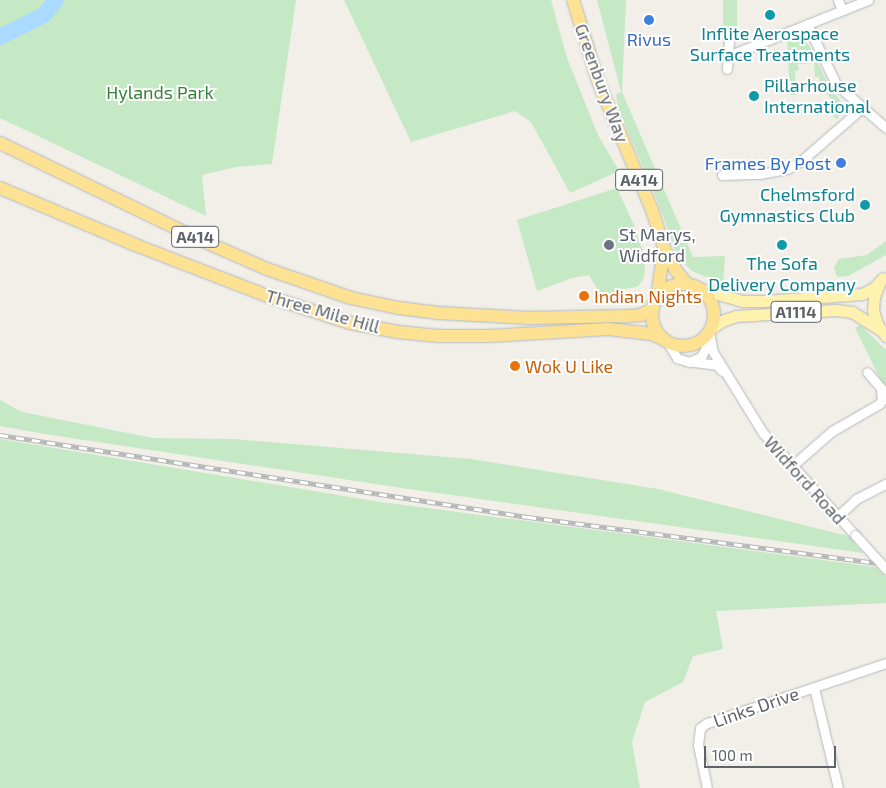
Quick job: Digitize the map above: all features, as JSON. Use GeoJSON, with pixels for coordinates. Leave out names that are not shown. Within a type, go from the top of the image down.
{"type":"FeatureCollection","features":[{"type":"Feature","properties":{"kind":"highway","name":"Greenbury Way"},"geometry":{"type":"LineString","coordinates":[[573,0],[598,82],[652,210],[664,248],[677,272],[694,286]]}},
{"type":"Feature","properties":{"kind":"highway","name":"Three Mile Hill"},"geometry":{"type":"LineString","coordinates":[[0,143],[201,240],[267,269],[352,298],[439,313],[530,318],[628,316],[641,314],[655,304]]}},
{"type":"Feature","properties":{"kind":"highway","name":"Three Mile Hill"},"geometry":{"type":"LineString","coordinates":[[0,188],[138,246],[270,297],[350,323],[398,332],[439,336],[488,336],[608,329],[652,334],[666,340]]}},
{"type":"Feature","properties":{"kind":"highway","name":"Greenbury Way"},"geometry":{"type":"LineString","coordinates":[[655,304],[664,248]]}},
{"type":"Feature","properties":{"kind":"highway","name":"A414"},"geometry":{"type":"LineString","coordinates":[[694,286],[708,296],[713,306],[714,319],[710,333],[691,345],[680,346],[666,340],[656,328],[655,304],[670,287],[694,286]]}},
{"type":"Feature","properties":{"kind":"main road","name":"A1114"},"geometry":{"type":"LineString","coordinates":[[694,286],[742,300],[764,301],[862,294],[874,288],[884,277]]}},
{"type":"Feature","properties":{"kind":"main road","name":"A1114"},"geometry":{"type":"LineString","coordinates":[[883,333],[875,318],[873,304],[876,290],[884,277]]}},
{"type":"Feature","properties":{"kind":"main road","name":"A1114"},"geometry":{"type":"LineString","coordinates":[[710,333],[724,320],[736,316],[836,310],[852,312],[883,333]]}},
{"type":"Feature","properties":{"kind":"street"},"geometry":{"type":"LineString","coordinates":[[838,0],[842,10]]}},
{"type":"Feature","properties":{"kind":"street"},"geometry":{"type":"LineString","coordinates":[[728,56],[868,0]]}},
{"type":"Feature","properties":{"kind":"street"},"geometry":{"type":"LineString","coordinates":[[807,24],[836,84],[886,128]]}},
{"type":"Feature","properties":{"kind":"street"},"geometry":{"type":"LineString","coordinates":[[727,69],[729,38]]}},
{"type":"Feature","properties":{"kind":"street"},"geometry":{"type":"LineString","coordinates":[[722,175],[759,174],[786,169],[807,156],[863,107]]}},
{"type":"Feature","properties":{"kind":"street"},"geometry":{"type":"LineString","coordinates":[[694,362],[702,357],[710,333]]}},
{"type":"Feature","properties":{"kind":"street","name":"Widford Road"},"geometry":{"type":"LineString","coordinates":[[710,333],[713,352],[763,433],[886,569]]}},
{"type":"Feature","properties":{"kind":"street","name":"Widford Road"},"geometry":{"type":"LineString","coordinates":[[666,340],[677,358],[685,362],[717,365],[733,385]]}},
{"type":"Feature","properties":{"kind":"street"},"geometry":{"type":"LineString","coordinates":[[792,466],[832,431],[875,409],[879,404],[882,400],[881,388],[867,372]]}},
{"type":"Feature","properties":{"kind":"street"},"geometry":{"type":"LineString","coordinates":[[837,517],[856,499],[886,484]]}},
{"type":"Feature","properties":{"kind":"street","name":"Links Drive"},"geometry":{"type":"LineString","coordinates":[[707,788],[698,745],[700,728],[715,720],[886,663]]}},
{"type":"Feature","properties":{"kind":"street","name":"Links Drive"},"geometry":{"type":"LineString","coordinates":[[814,688],[838,788]]}},
{"type":"Feature","properties":{"kind":"green space","name":"Hylands Park"},"geometry":{"type":"Polygon","coordinates":[[[0,0],[296,0],[272,164],[236,167],[202,175],[206,216],[0,118],[0,0]]]}},
{"type":"Feature","properties":{"kind":"green space"},"geometry":{"type":"Polygon","coordinates":[[[344,0],[551,0],[567,58],[598,135],[619,171],[570,193],[531,122],[515,111],[411,142],[344,0]]]}},
{"type":"Feature","properties":{"kind":"green space"},"geometry":{"type":"Polygon","coordinates":[[[597,0],[626,0],[622,92],[693,257],[725,256],[723,284],[692,271],[678,258],[657,200],[618,108],[616,94],[621,92],[597,0]]]}},
{"type":"Feature","properties":{"kind":"green space"},"geometry":{"type":"Polygon","coordinates":[[[723,0],[737,0],[737,37],[723,37],[723,0]]]}},
{"type":"Feature","properties":{"kind":"green space"},"geometry":{"type":"Polygon","coordinates":[[[790,36],[803,39],[810,47],[828,84],[841,102],[841,113],[837,119],[832,115],[835,105],[819,82],[819,77],[815,77],[814,63],[798,64],[799,70],[795,71],[796,95],[790,95],[787,38],[790,36]]]}},
{"type":"Feature","properties":{"kind":"green space"},"geometry":{"type":"Polygon","coordinates":[[[617,188],[634,225],[644,256],[645,271],[643,280],[637,287],[619,290],[602,297],[589,275],[572,278],[537,291],[517,220],[617,188]]]}},
{"type":"Feature","properties":{"kind":"green space"},"geometry":{"type":"Polygon","coordinates":[[[886,241],[886,255],[848,276],[837,277],[834,268],[839,259],[867,255],[886,241]]]}},
{"type":"Feature","properties":{"kind":"green space"},"geometry":{"type":"Polygon","coordinates":[[[860,325],[886,350],[886,391],[855,328],[860,325]]]}},
{"type":"Feature","properties":{"kind":"green space"},"geometry":{"type":"Polygon","coordinates":[[[0,400],[22,412],[153,438],[233,439],[471,459],[658,489],[848,536],[863,553],[402,488],[45,434],[0,426],[0,400]]]}},
{"type":"Feature","properties":{"kind":"green space"},"geometry":{"type":"Polygon","coordinates":[[[0,439],[374,501],[876,567],[886,577],[886,603],[716,611],[723,649],[693,656],[683,682],[645,702],[632,742],[640,788],[0,788],[0,439]]]}},
{"type":"Feature","properties":{"kind":"waterway"},"geometry":{"type":"LineString","coordinates":[[0,37],[44,15],[56,0]]}},
{"type":"Feature","properties":{"kind":"railway"},"geometry":{"type":"LineString","coordinates":[[0,435],[528,517],[886,564]]}},
{"type":"Feature","properties":{"kind":"place","name":"Inflite Aerospace Surface Treatments"},"geometry":{"type":"Point","coordinates":[770,15]}},
{"type":"Feature","properties":{"kind":"place","name":"Rivus"},"geometry":{"type":"Point","coordinates":[649,20]}},
{"type":"Feature","properties":{"kind":"place","name":"Pillarhouse International"},"geometry":{"type":"Point","coordinates":[754,96]}},
{"type":"Feature","properties":{"kind":"place","name":"Frames By Post"},"geometry":{"type":"Point","coordinates":[841,163]}},
{"type":"Feature","properties":{"kind":"place","name":"Chelmsford Gymnastics Club"},"geometry":{"type":"Point","coordinates":[865,205]}},
{"type":"Feature","properties":{"kind":"place","name":"St Marys, Widford"},"geometry":{"type":"Point","coordinates":[609,245]}},
{"type":"Feature","properties":{"kind":"place","name":"The Sofa Delivery Company"},"geometry":{"type":"Point","coordinates":[782,245]}},
{"type":"Feature","properties":{"kind":"place","name":"Indian Nights"},"geometry":{"type":"Point","coordinates":[584,296]}},
{"type":"Feature","properties":{"kind":"place","name":"Wok U Like"},"geometry":{"type":"Point","coordinates":[515,366]}}]}
